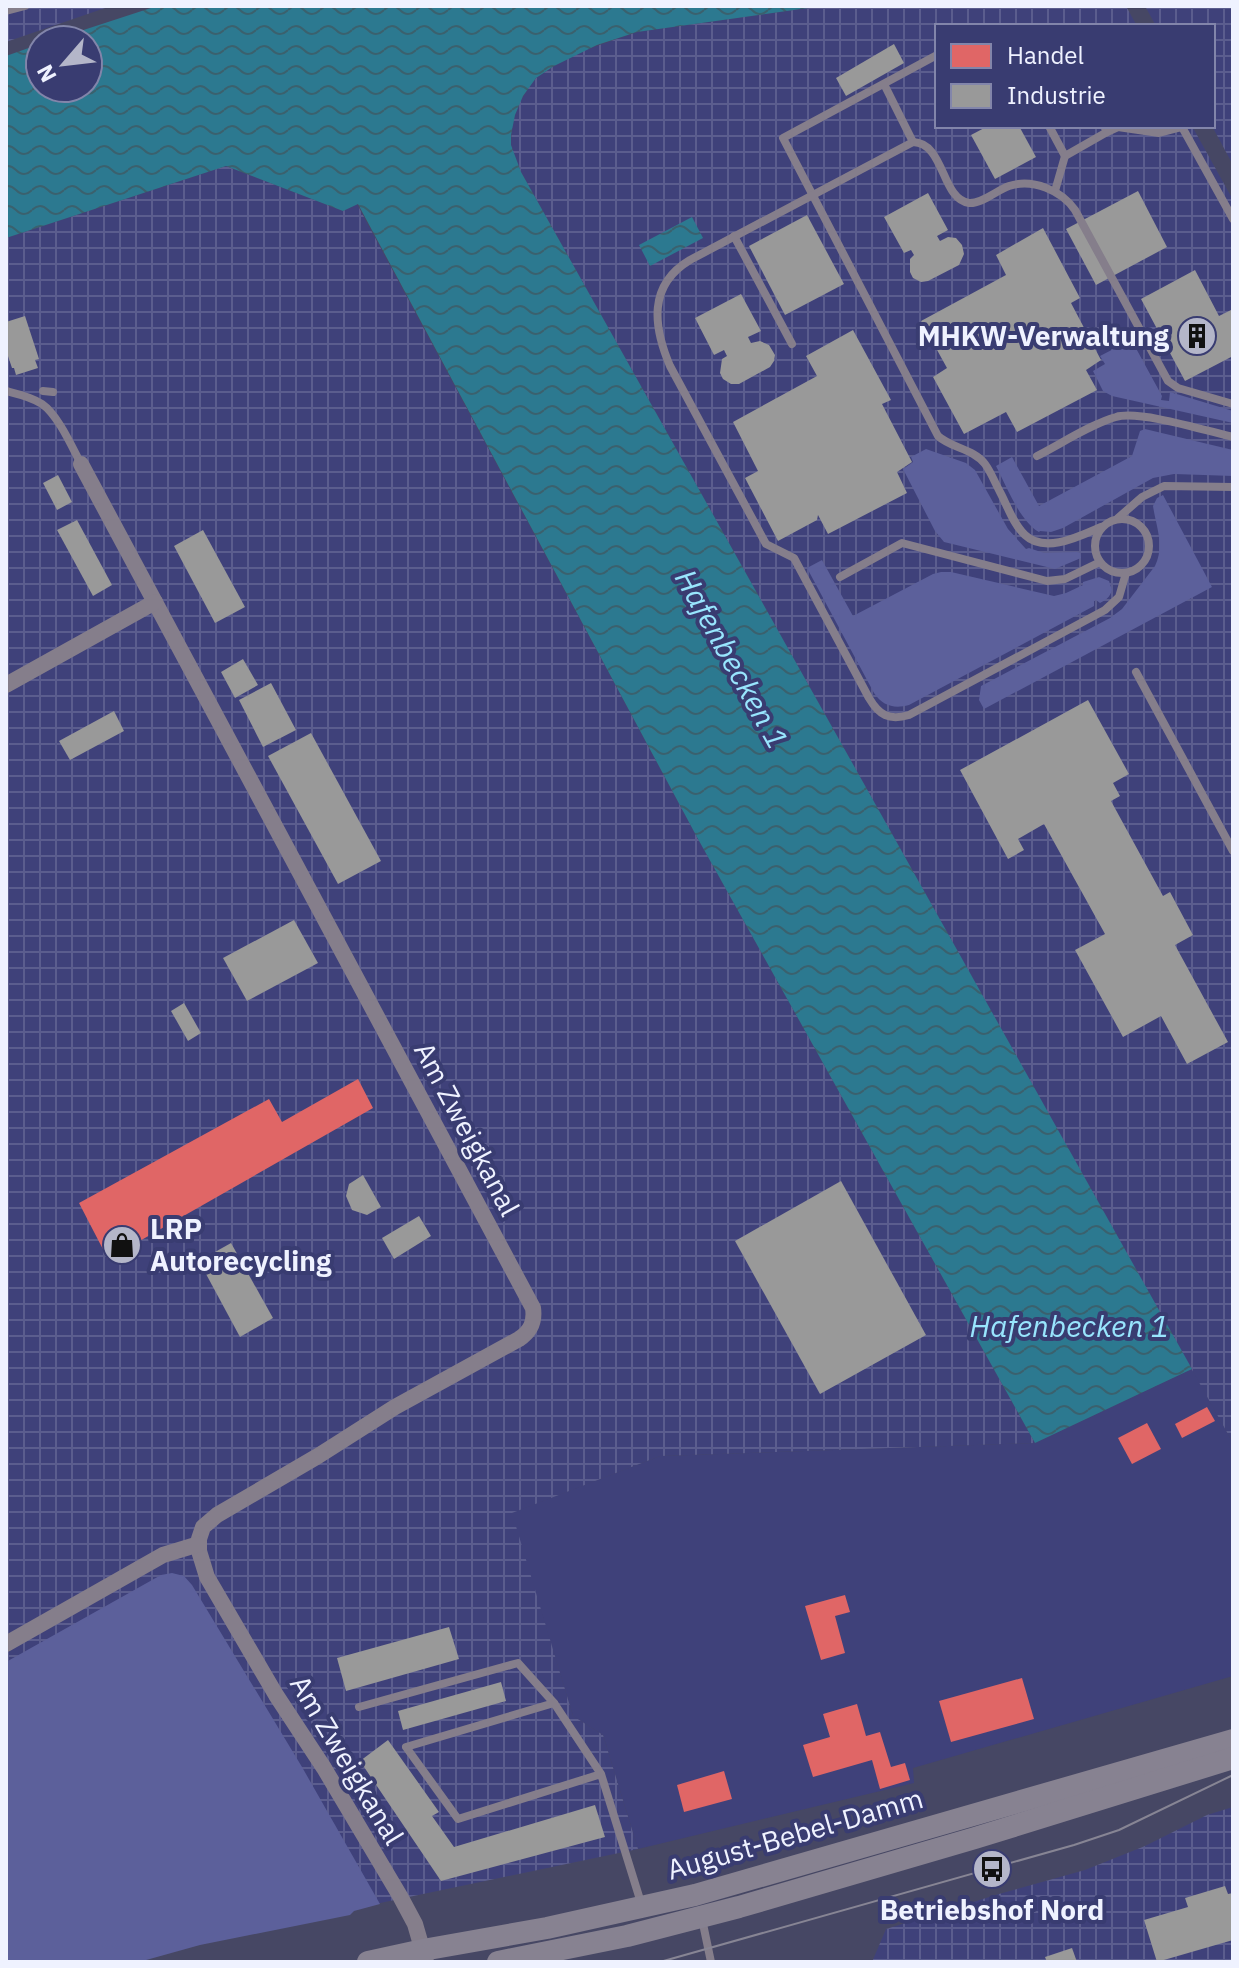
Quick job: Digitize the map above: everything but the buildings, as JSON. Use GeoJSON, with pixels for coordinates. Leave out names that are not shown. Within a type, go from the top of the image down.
{"type":"FeatureCollection","features":[{"type":"Feature","properties":{"kind":"main road","name":"August-Bebel-Damm"},"geometry":{"type":"LineString","coordinates":[[368,1962],[424,1956],[695,1895],[1233,1740]]}},
{"type":"Feature","properties":{"kind":"main road","name":"August-Bebel-Damm"},"geometry":{"type":"LineString","coordinates":[[498,1962],[627,1936],[701,1917],[975,1838],[1233,1758]]}},
{"type":"Feature","properties":{"kind":"street","name":"Am Zweigkanal"},"geometry":{"type":"LineString","coordinates":[[81,464],[530,1301],[534,1315],[531,1328],[519,1339],[395,1407],[217,1515],[203,1527],[199,1544],[207,1577],[400,1896],[415,1924],[424,1956]]}},
{"type":"Feature","properties":{"kind":"street"},"geometry":{"type":"LineString","coordinates":[[6,685],[155,602]]}},
{"type":"Feature","properties":{"kind":"street"},"geometry":{"type":"LineString","coordinates":[[6,1644],[163,1555],[199,1544]]}},
{"type":"Feature","properties":{"kind":"lane"},"geometry":{"type":"LineString","coordinates":[[6,11],[25,6]]}},
{"type":"Feature","properties":{"kind":"lane"},"geometry":{"type":"LineString","coordinates":[[935,56],[783,138],[938,436],[984,462],[1017,525],[1030,539],[1045,543],[1061,542],[1101,527],[1118,518],[1142,497],[1164,486],[1233,487]]}},
{"type":"Feature","properties":{"kind":"lane"},"geometry":{"type":"LineString","coordinates":[[884,84],[913,142]]}},
{"type":"Feature","properties":{"kind":"lane"},"geometry":{"type":"LineString","coordinates":[[1050,128],[1065,156]]}},
{"type":"Feature","properties":{"kind":"lane"},"geometry":{"type":"LineString","coordinates":[[1125,128],[1159,133],[1178,128]]}},
{"type":"Feature","properties":{"kind":"lane"},"geometry":{"type":"LineString","coordinates":[[1183,128],[1233,219]]}},
{"type":"Feature","properties":{"kind":"lane"},"geometry":{"type":"LineString","coordinates":[[1055,191],[1065,156],[1105,129]]}},
{"type":"Feature","properties":{"kind":"lane"},"geometry":{"type":"LineString","coordinates":[[1126,573],[1119,597],[1105,610],[912,713],[892,718],[878,712],[794,558],[766,544],[670,366],[659,327],[658,306],[666,280],[685,263],[812,194],[913,142],[922,143],[928,147],[954,192],[967,202],[977,202],[1015,184],[1055,191],[1068,200],[1168,381],[1178,388],[1233,404]]}},
{"type":"Feature","properties":{"kind":"lane"},"geometry":{"type":"LineString","coordinates":[[734,236],[792,344]]}},
{"type":"Feature","properties":{"kind":"lane"},"geometry":{"type":"LineString","coordinates":[[6,391],[30,398],[47,408],[81,464]]}},
{"type":"Feature","properties":{"kind":"lane"},"geometry":{"type":"LineString","coordinates":[[43,391],[53,392]]}},
{"type":"Feature","properties":{"kind":"lane"},"geometry":{"type":"LineString","coordinates":[[1037,456],[1106,420],[1122,415],[1141,416],[1233,437]]}},
{"type":"Feature","properties":{"kind":"lane"},"geometry":{"type":"LineString","coordinates":[[1101,527],[1094,544],[1100,562],[1117,573],[1134,570],[1144,562],[1149,541],[1137,522],[1118,518]]}},
{"type":"Feature","properties":{"kind":"lane"},"geometry":{"type":"LineString","coordinates":[[840,577],[902,543],[1047,581],[1065,579],[1100,562]]}},
{"type":"Feature","properties":{"kind":"lane"},"geometry":{"type":"LineString","coordinates":[[1136,672],[1233,851]]}},
{"type":"Feature","properties":{"kind":"lane"},"geometry":{"type":"LineString","coordinates":[[359,1707],[518,1663],[554,1703],[601,1774],[642,1907]]}},
{"type":"Feature","properties":{"kind":"lane"},"geometry":{"type":"LineString","coordinates":[[554,1703],[406,1747],[458,1819],[601,1774]]}},
{"type":"Feature","properties":{"kind":"lane"},"geometry":{"type":"LineString","coordinates":[[695,1895],[711,1962]]}},
{"type":"Feature","properties":{"kind":"shaded area"},"geometry":{"type":"Polygon","coordinates":[[[6,6],[111,6],[58,24],[24,24],[24,36],[6,42],[6,6]]]}},
{"type":"Feature","properties":{"kind":"shaded area"},"geometry":{"type":"Polygon","coordinates":[[[822,6],[1126,6],[1136,24],[935,24],[935,128],[1193,128],[1233,200],[1233,1443],[521,172],[511,145],[512,125],[518,105],[536,78],[585,50],[637,32],[822,6]]]}},
{"type":"Feature","properties":{"kind":"shaded area"},"geometry":{"type":"Polygon","coordinates":[[[1145,6],[1233,6],[1233,165],[1213,128],[1215,24],[1155,24],[1145,6]]]}},
{"type":"Feature","properties":{"kind":"shaded area"},"geometry":{"type":"Polygon","coordinates":[[[226,166],[343,211],[357,204],[698,839],[1035,1443],[660,1456],[512,1513],[573,1716],[603,1735],[638,1849],[232,1934],[6,1962],[6,238],[226,166]]]}},
{"type":"Feature","properties":{"kind":"shaded area"},"geometry":{"type":"Polygon","coordinates":[[[1132,341],[1162,396],[1161,400],[1169,401],[1170,392],[1233,411],[1233,423],[1112,396],[1103,391],[1093,371],[1105,364],[1100,356],[1132,341]]]}},
{"type":"Feature","properties":{"kind":"shaded area"},"geometry":{"type":"Polygon","coordinates":[[[1145,429],[1233,450],[1233,476],[1174,474],[1153,478],[1063,528],[1039,532],[1020,512],[996,466],[1012,457],[1039,506],[1132,456],[1140,431],[1145,429]]]}},
{"type":"Feature","properties":{"kind":"shaded area"},"geometry":{"type":"Polygon","coordinates":[[[926,449],[966,463],[975,470],[1008,529],[1026,549],[1044,553],[1077,552],[1081,558],[1055,569],[944,542],[935,531],[903,469],[913,462],[911,457],[926,449]]]}},
{"type":"Feature","properties":{"kind":"shaded area"},"geometry":{"type":"Polygon","coordinates":[[[1163,495],[1212,587],[984,709],[979,700],[981,686],[1122,609],[1158,558],[1159,536],[1153,506],[1157,498],[1163,495]]]}},
{"type":"Feature","properties":{"kind":"shaded area"},"geometry":{"type":"Polygon","coordinates":[[[822,560],[853,616],[941,572],[1054,596],[1099,577],[1109,581],[1112,590],[1102,602],[1094,601],[1094,606],[909,705],[898,707],[885,704],[874,693],[807,568],[822,560]]]}},
{"type":"Feature","properties":{"kind":"shaded area"},"geometry":{"type":"Polygon","coordinates":[[[1192,1369],[1233,1443],[1233,1676],[913,1768],[914,1783],[638,1849],[603,1735],[573,1716],[511,1513],[660,1456],[1035,1443],[1192,1369]]]}},
{"type":"Feature","properties":{"kind":"shaded area"},"geometry":{"type":"Polygon","coordinates":[[[172,1573],[184,1576],[192,1585],[380,1904],[350,1915],[200,1945],[139,1962],[6,1962],[6,1662],[161,1575],[172,1573]]]}},
{"type":"Feature","properties":{"kind":"shaded area"},"geometry":{"type":"Polygon","coordinates":[[[1233,1807],[1233,1962],[872,1962],[886,1929],[1085,1870],[1145,1846],[1207,1815],[1233,1807]]]}},
{"type":"Feature","properties":{"kind":"water","name":"Hafenbecken 1"},"geometry":{"type":"Polygon","coordinates":[[[157,6],[822,6],[637,32],[597,45],[536,78],[523,96],[515,115],[511,145],[521,172],[1192,1369],[1035,1443],[698,839],[358,204],[343,211],[226,166],[6,238],[6,56],[24,50],[24,104],[104,104],[102,24],[157,6]]]}},
{"type":"Feature","properties":{"kind":"water"},"geometry":{"type":"Polygon","coordinates":[[[692,217],[703,238],[650,266],[639,245],[692,217]]]}},
{"type":"Feature","properties":{"kind":"tram line"},"geometry":{"type":"LineString","coordinates":[[660,1962],[1074,1845],[1119,1830],[1233,1775]]}},
{"type":"Feature","properties":{"kind":"place","name":"MHKW-Verwaltung"},"geometry":{"type":"Point","coordinates":[1197,336]}},
{"type":"Feature","properties":{"kind":"place","name":"LRP Autorecycling"},"geometry":{"type":"Point","coordinates":[122,1245]}},
{"type":"Feature","properties":{"kind":"place","name":"Betriebshof Nord"},"geometry":{"type":"Point","coordinates":[992,1869]}}]}
